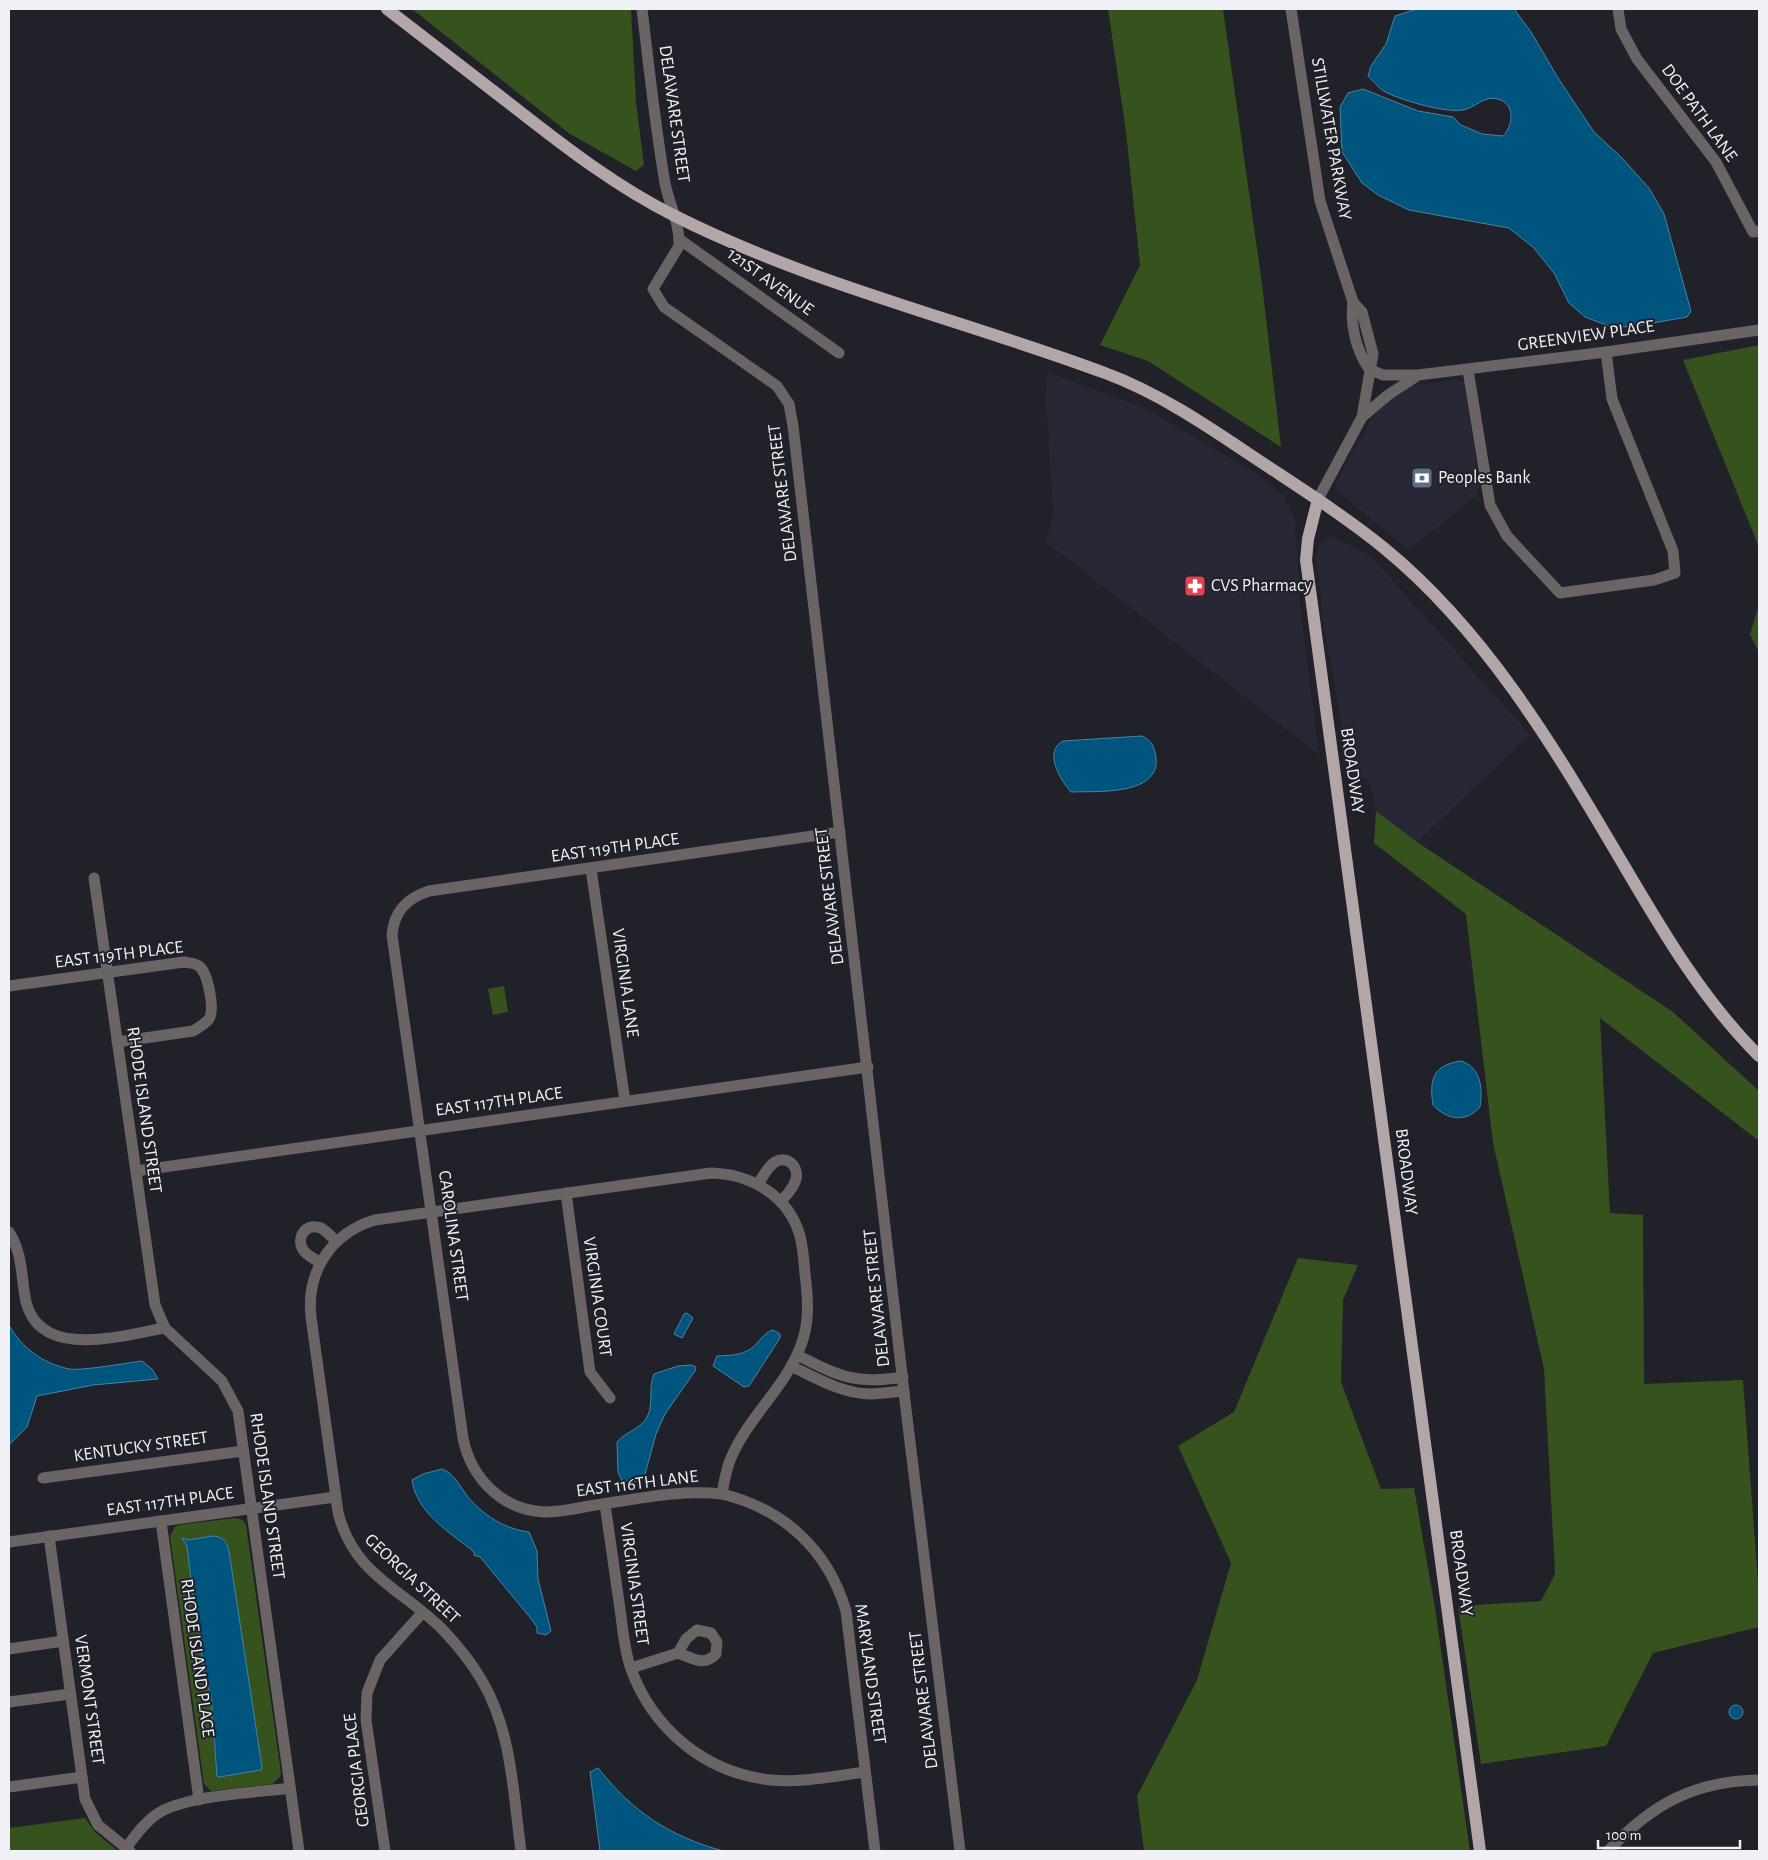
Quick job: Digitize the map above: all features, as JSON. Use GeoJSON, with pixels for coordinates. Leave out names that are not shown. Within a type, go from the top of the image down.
{"type":"FeatureCollection","features":[{"type":"Feature","properties":{"kind":"main road"},"geometry":{"type":"LineString","coordinates":[[387,9],[554,139],[619,184],[676,217],[759,253],[860,291],[1109,374],[1191,416],[1318,498],[1384,548],[1430,588],[1482,648],[1552,745],[1665,934],[1695,980],[1759,1056]]}},
{"type":"Feature","properties":{"kind":"main road","name":"BROADWAY"},"geometry":{"type":"LineString","coordinates":[[1318,498],[1308,539],[1306,560],[1480,1851]]}},
{"type":"Feature","properties":{"kind":"street","name":"DELAWARE STREET"},"geometry":{"type":"LineString","coordinates":[[642,9],[665,185],[676,217],[679,239],[679,246],[653,289],[664,307],[777,386],[789,404],[868,1067],[904,1391],[960,1851]]}},
{"type":"Feature","properties":{"kind":"street","name":"STILLWATER PARKWAY"},"geometry":{"type":"LineString","coordinates":[[1291,9],[1320,201],[1353,302],[1351,318],[1360,356],[1369,369]]}},
{"type":"Feature","properties":{"kind":"street","name":"DOE PATH LANE"},"geometry":{"type":"LineString","coordinates":[[1618,9],[1621,29],[1637,59],[1716,162],[1753,232],[1759,231]]}},
{"type":"Feature","properties":{"kind":"street","name":"121ST AVENUE"},"geometry":{"type":"LineString","coordinates":[[679,239],[839,354]]}},
{"type":"Feature","properties":{"kind":"street","name":"GREENVIEW PLACE"},"geometry":{"type":"LineString","coordinates":[[1369,369],[1383,376],[1418,375],[1606,352],[1759,330]]}},
{"type":"Feature","properties":{"kind":"street"},"geometry":{"type":"LineString","coordinates":[[1468,370],[1490,505],[1506,536],[1560,593],[1654,580],[1675,573],[1673,551],[1612,399],[1606,352]]}},
{"type":"Feature","properties":{"kind":"street"},"geometry":{"type":"LineString","coordinates":[[1318,498],[1362,417],[1369,369]]}},
{"type":"Feature","properties":{"kind":"street","name":"GREENVIEW PLACE"},"geometry":{"type":"LineString","coordinates":[[1362,417],[1388,395],[1418,375]]}},
{"type":"Feature","properties":{"kind":"street","name":"EAST 119TH PLACE"},"geometry":{"type":"LineString","coordinates":[[400,910],[410,899],[429,891],[840,832]]}},
{"type":"Feature","properties":{"kind":"street","name":"VIRGINIA LANE"},"geometry":{"type":"LineString","coordinates":[[591,869],[625,1101]]}},
{"type":"Feature","properties":{"kind":"street","name":"RHODE ISLAND STREET"},"geometry":{"type":"LineString","coordinates":[[94,878],[155,1305],[165,1328],[181,1345],[214,1373],[228,1391],[238,1411],[299,1851]]}},
{"type":"Feature","properties":{"kind":"street","name":"CAROLINA STREET"},"geometry":{"type":"LineString","coordinates":[[400,910],[393,925],[392,935],[463,1438],[469,1458],[482,1480],[502,1498],[532,1510],[557,1511]]}},
{"type":"Feature","properties":{"kind":"street","name":"EAST 119TH PLACE"},"geometry":{"type":"LineString","coordinates":[[9,986],[184,962],[198,965],[207,977],[212,1010],[210,1017],[203,1025],[193,1030],[117,1042]]}},
{"type":"Feature","properties":{"kind":"street","name":"EAST 117TH PLACE"},"geometry":{"type":"LineString","coordinates":[[136,1171],[868,1067]]}},
{"type":"Feature","properties":{"kind":"street"},"geometry":{"type":"LineString","coordinates":[[758,1184],[776,1162],[786,1160],[791,1163],[795,1167],[797,1177],[781,1202]]}},
{"type":"Feature","properties":{"kind":"street"},"geometry":{"type":"LineString","coordinates":[[431,1211],[711,1173],[739,1176],[758,1184],[781,1202],[797,1227],[806,1277],[807,1317],[803,1340],[791,1366],[737,1447],[729,1463],[722,1494]]}},
{"type":"Feature","properties":{"kind":"street","name":"VIRGINIA COURT"},"geometry":{"type":"LineString","coordinates":[[566,1193],[590,1372],[610,1398]]}},
{"type":"Feature","properties":{"kind":"street","name":"GEORGIA STREET"},"geometry":{"type":"LineString","coordinates":[[431,1211],[375,1220],[354,1228],[336,1241],[320,1262],[311,1288],[310,1307],[335,1497],[341,1526],[353,1551],[373,1572],[443,1630],[468,1659],[482,1680],[499,1718],[507,1748],[521,1851]]}},
{"type":"Feature","properties":{"kind":"street"},"geometry":{"type":"LineString","coordinates":[[320,1262],[302,1249],[301,1234],[308,1228],[315,1227],[322,1229],[336,1241]]}},
{"type":"Feature","properties":{"kind":"street"},"geometry":{"type":"LineString","coordinates":[[9,1232],[18,1249],[27,1303],[31,1313],[53,1335],[65,1339],[85,1340],[165,1328]]}},
{"type":"Feature","properties":{"kind":"street"},"geometry":{"type":"LineString","coordinates":[[797,1355],[836,1374],[857,1380],[878,1381],[903,1377]]}},
{"type":"Feature","properties":{"kind":"street"},"geometry":{"type":"LineString","coordinates":[[791,1366],[829,1385],[850,1391],[869,1394],[904,1391]]}},
{"type":"Feature","properties":{"kind":"street","name":"KENTUCKY STREET"},"geometry":{"type":"LineString","coordinates":[[43,1478],[243,1451]]}},
{"type":"Feature","properties":{"kind":"street","name":"EAST 116TH LANE"},"geometry":{"type":"LineString","coordinates":[[557,1511],[689,1493],[722,1494]]}},
{"type":"Feature","properties":{"kind":"street","name":"MARYLAND STREET"},"geometry":{"type":"LineString","coordinates":[[722,1494],[749,1502],[782,1520],[816,1550],[830,1571],[846,1611],[875,1851]]}},
{"type":"Feature","properties":{"kind":"street","name":"EAST 117TH PLACE"},"geometry":{"type":"LineString","coordinates":[[9,1542],[335,1497]]}},
{"type":"Feature","properties":{"kind":"street","name":"VIRGINIA STREET"},"geometry":{"type":"LineString","coordinates":[[605,1504],[630,1668],[644,1698],[664,1726],[684,1745],[710,1761],[736,1773],[771,1780],[791,1780],[865,1772]]}},
{"type":"Feature","properties":{"kind":"street","name":"RHODE ISLAND PLACE"},"geometry":{"type":"LineString","coordinates":[[161,1521],[199,1800]]}},
{"type":"Feature","properties":{"kind":"street","name":"VERMONT STREET"},"geometry":{"type":"LineString","coordinates":[[50,1536],[85,1800],[92,1817],[104,1831],[128,1850]]}},
{"type":"Feature","properties":{"kind":"street","name":"GEORGIA PLACE"},"geometry":{"type":"LineString","coordinates":[[385,1851],[366,1720],[367,1693],[380,1660],[422,1613]]}},
{"type":"Feature","properties":{"kind":"street"},"geometry":{"type":"LineString","coordinates":[[9,1649],[63,1641]]}},
{"type":"Feature","properties":{"kind":"street"},"geometry":{"type":"LineString","coordinates":[[630,1668],[678,1653]]}},
{"type":"Feature","properties":{"kind":"street"},"geometry":{"type":"LineString","coordinates":[[9,1702],[70,1694]]}},
{"type":"Feature","properties":{"kind":"street"},"geometry":{"type":"LineString","coordinates":[[9,1787],[82,1778]]}},
{"type":"Feature","properties":{"kind":"street"},"geometry":{"type":"LineString","coordinates":[[1608,1851],[1639,1820],[1677,1796],[1721,1782],[1759,1780]]}},
{"type":"Feature","properties":{"kind":"street"},"geometry":{"type":"LineString","coordinates":[[128,1850],[146,1823],[157,1814],[180,1803],[290,1788]]}},
{"type":"Feature","properties":{"kind":"shaded area"},"geometry":{"type":"Polygon","coordinates":[[[1047,372],[1145,408],[1254,472],[1284,496],[1295,519],[1300,604],[1319,755],[1046,542],[1053,513],[1046,401],[1047,372]]]}},
{"type":"Feature","properties":{"kind":"shaded area"},"geometry":{"type":"Polygon","coordinates":[[[1456,379],[1464,383],[1480,486],[1477,495],[1409,550],[1337,491],[1336,483],[1371,419],[1385,402],[1412,386],[1456,379]]]}},
{"type":"Feature","properties":{"kind":"shaded area"},"geometry":{"type":"Polygon","coordinates":[[[1332,536],[1371,556],[1530,735],[1417,842],[1376,811],[1373,794],[1367,778],[1351,779],[1324,628],[1316,559],[1319,544],[1332,536]]]}},
{"type":"Feature","properties":{"kind":"green space"},"geometry":{"type":"Polygon","coordinates":[[[412,9],[631,9],[636,102],[644,165],[636,171],[570,134],[412,9]]]}},
{"type":"Feature","properties":{"kind":"green space"},"geometry":{"type":"Polygon","coordinates":[[[1108,9],[1223,9],[1262,284],[1281,447],[1148,361],[1100,345],[1140,265],[1126,132],[1108,9]]]}},
{"type":"Feature","properties":{"kind":"green space"},"geometry":{"type":"Polygon","coordinates":[[[1759,345],[1759,547],[1683,360],[1759,345]]]}},
{"type":"Feature","properties":{"kind":"green space"},"geometry":{"type":"Polygon","coordinates":[[[1759,605],[1759,653],[1750,634],[1759,605]]]}},
{"type":"Feature","properties":{"kind":"green space"},"geometry":{"type":"Polygon","coordinates":[[[1376,811],[1417,842],[1673,1012],[1759,1091],[1759,1141],[1600,1018],[1610,1213],[1643,1215],[1644,1384],[1743,1380],[1759,1596],[1759,1627],[1653,1653],[1606,1746],[1481,1764],[1458,1606],[1541,1601],[1555,1574],[1544,1369],[1493,1143],[1466,914],[1374,843],[1376,811]]]}},
{"type":"Feature","properties":{"kind":"green space"},"geometry":{"type":"Polygon","coordinates":[[[504,986],[508,1012],[493,1015],[488,989],[504,986]]]}},
{"type":"Feature","properties":{"kind":"green space"},"geometry":{"type":"Polygon","coordinates":[[[1298,1258],[1358,1265],[1343,1300],[1341,1382],[1381,1489],[1414,1488],[1435,1608],[1470,1851],[1144,1851],[1137,1796],[1197,1680],[1231,1563],[1178,1446],[1234,1412],[1298,1258]]]}},
{"type":"Feature","properties":{"kind":"green space"},"geometry":{"type":"Polygon","coordinates":[[[235,1518],[243,1520],[246,1525],[281,1773],[280,1777],[272,1784],[211,1791],[204,1784],[170,1536],[178,1525],[235,1518]],[[212,1536],[189,1540],[183,1538],[187,1545],[196,1620],[191,1622],[198,1627],[205,1679],[211,1695],[216,1759],[221,1775],[260,1770],[262,1767],[230,1558],[225,1542],[212,1536]]]}},
{"type":"Feature","properties":{"kind":"green space"},"geometry":{"type":"Polygon","coordinates":[[[85,1818],[95,1832],[118,1851],[9,1851],[9,1828],[85,1818]]]}},
{"type":"Feature","properties":{"kind":"water"},"geometry":{"type":"Polygon","coordinates":[[[1417,9],[1514,9],[1531,32],[1558,78],[1594,132],[1621,157],[1649,188],[1664,214],[1691,311],[1687,317],[1630,327],[1609,326],[1585,317],[1569,303],[1554,273],[1534,248],[1509,228],[1409,210],[1378,195],[1362,183],[1342,152],[1340,107],[1348,93],[1363,89],[1418,111],[1453,117],[1461,125],[1482,134],[1503,136],[1511,121],[1508,105],[1498,99],[1484,100],[1463,110],[1445,110],[1410,102],[1389,94],[1382,90],[1368,76],[1371,66],[1386,44],[1395,16],[1417,9]]]}},
{"type":"Feature","properties":{"kind":"water"},"geometry":{"type":"Polygon","coordinates":[[[1142,736],[1152,744],[1156,757],[1155,770],[1148,779],[1138,785],[1111,791],[1071,792],[1055,766],[1054,752],[1063,741],[1142,736]]]}},
{"type":"Feature","properties":{"kind":"water"},"geometry":{"type":"Polygon","coordinates":[[[1461,1061],[1468,1064],[1477,1073],[1481,1086],[1481,1100],[1480,1107],[1475,1112],[1469,1116],[1456,1118],[1444,1114],[1433,1105],[1432,1088],[1435,1075],[1439,1070],[1444,1066],[1461,1061]]]}},
{"type":"Feature","properties":{"kind":"water"},"geometry":{"type":"Polygon","coordinates":[[[687,1313],[693,1318],[682,1338],[674,1334],[684,1314],[687,1313]]]}},
{"type":"Feature","properties":{"kind":"water"},"geometry":{"type":"Polygon","coordinates":[[[9,1325],[20,1341],[42,1359],[50,1363],[69,1369],[83,1369],[142,1361],[152,1369],[158,1379],[93,1385],[37,1396],[27,1427],[9,1445],[9,1325]]]}},
{"type":"Feature","properties":{"kind":"water"},"geometry":{"type":"Polygon","coordinates":[[[773,1330],[780,1334],[780,1338],[749,1386],[744,1387],[713,1366],[717,1356],[735,1355],[748,1351],[767,1333],[773,1330]]]}},
{"type":"Feature","properties":{"kind":"water"},"geometry":{"type":"Polygon","coordinates":[[[691,1365],[696,1367],[695,1371],[665,1414],[656,1434],[644,1478],[633,1482],[622,1481],[618,1472],[617,1442],[641,1425],[647,1417],[654,1374],[678,1366],[691,1365]]]}},
{"type":"Feature","properties":{"kind":"water"},"geometry":{"type":"Polygon","coordinates":[[[442,1469],[454,1477],[468,1497],[488,1516],[503,1525],[529,1532],[537,1551],[538,1579],[551,1631],[546,1635],[537,1633],[537,1627],[533,1621],[480,1557],[474,1555],[474,1552],[436,1521],[420,1503],[412,1480],[423,1474],[442,1469]]]}},
{"type":"Feature","properties":{"kind":"water"},"geometry":{"type":"Polygon","coordinates":[[[212,1536],[221,1538],[225,1542],[229,1553],[262,1767],[261,1770],[219,1777],[217,1776],[211,1695],[205,1679],[198,1627],[191,1623],[196,1620],[187,1546],[182,1538],[189,1540],[212,1536]]]}},
{"type":"Feature","properties":{"kind":"water"},"geometry":{"type":"Polygon","coordinates":[[[1736,1705],[1741,1707],[1743,1712],[1741,1717],[1736,1719],[1731,1717],[1729,1712],[1731,1707],[1736,1705]]]}},
{"type":"Feature","properties":{"kind":"water"},"geometry":{"type":"Polygon","coordinates":[[[598,1768],[611,1784],[639,1810],[653,1820],[686,1838],[723,1851],[600,1851],[590,1772],[598,1768]]]}},
{"type":"Feature","properties":{"kind":"place","name":"Peoples Bank"},"geometry":{"type":"Point","coordinates":[1422,478]}},
{"type":"Feature","properties":{"kind":"place","name":"CVS Pharmacy"},"geometry":{"type":"Point","coordinates":[1195,586]}}]}
